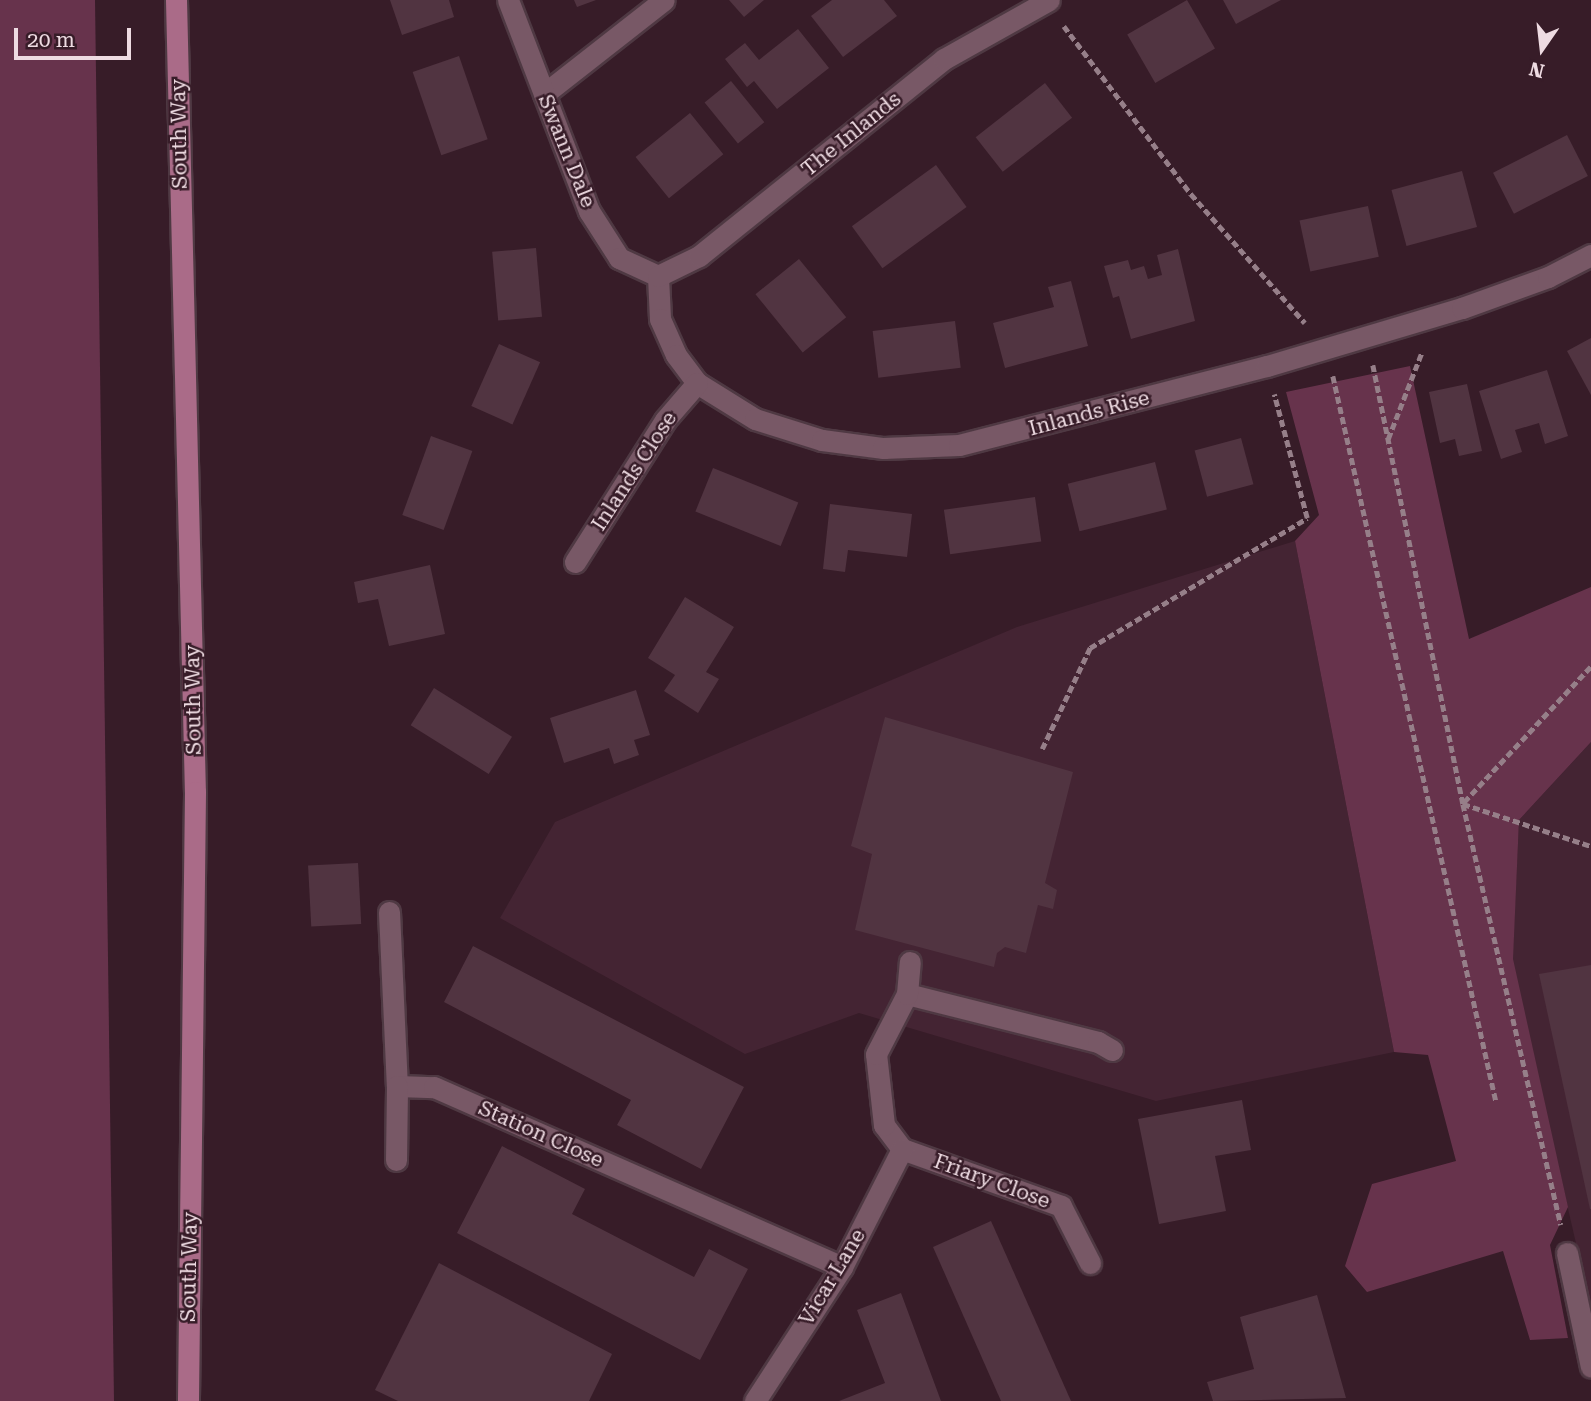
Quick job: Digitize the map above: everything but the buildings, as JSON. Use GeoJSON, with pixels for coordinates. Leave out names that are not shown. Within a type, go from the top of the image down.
{"type":"FeatureCollection","features":[{"type":"Feature","properties":{"kind":"main road","name":"South Way"},"geometry":{"type":"LineString","coordinates":[[176,0],[195,792],[188,1401]]}},
{"type":"Feature","properties":{"kind":"street","name":"Swann Dale"},"geometry":{"type":"LineString","coordinates":[[508,0],[597,222],[619,258],[658,276]]}},
{"type":"Feature","properties":{"kind":"street"},"geometry":{"type":"LineString","coordinates":[[544,94],[664,0]]}},
{"type":"Feature","properties":{"kind":"street","name":"The Inlands"},"geometry":{"type":"LineString","coordinates":[[658,276],[699,256],[944,60],[1047,1]]}},
{"type":"Feature","properties":{"kind":"street","name":"Inlands Rise"},"geometry":{"type":"LineString","coordinates":[[658,276],[660,319],[676,355],[697,383],[755,419],[821,440],[883,448],[959,445],[1267,366],[1436,315],[1548,277],[1591,255]]}},
{"type":"Feature","properties":{"kind":"street","name":"Inlands Close"},"geometry":{"type":"LineString","coordinates":[[575,562],[665,420],[697,383]]}},
{"type":"Feature","properties":{"kind":"street"},"geometry":{"type":"LineString","coordinates":[[389,912],[397,1086],[396,1160]]}},
{"type":"Feature","properties":{"kind":"street"},"geometry":{"type":"LineString","coordinates":[[902,1149],[884,1125],[876,1054],[907,994],[910,962]]}},
{"type":"Feature","properties":{"kind":"street"},"geometry":{"type":"LineString","coordinates":[[907,994],[1098,1042],[1112,1050]]}},
{"type":"Feature","properties":{"kind":"street","name":"Station Close"},"geometry":{"type":"LineString","coordinates":[[397,1086],[434,1087],[842,1266]]}},
{"type":"Feature","properties":{"kind":"street","name":"Friary Close"},"geometry":{"type":"LineString","coordinates":[[902,1149],[1061,1206],[1090,1262]]}},
{"type":"Feature","properties":{"kind":"street","name":"Vicar Lane"},"geometry":{"type":"LineString","coordinates":[[755,1401],[842,1266],[902,1149]]}},
{"type":"Feature","properties":{"kind":"street"},"geometry":{"type":"LineString","coordinates":[[1567,1253],[1591,1367]]}},
{"type":"Feature","properties":{"kind":"path"},"geometry":{"type":"LineString","coordinates":[[1047,1],[1191,194],[1327,348],[1496,1101]]}},
{"type":"Feature","properties":{"kind":"path"},"geometry":{"type":"LineString","coordinates":[[1388,439],[1436,315]]}},
{"type":"Feature","properties":{"kind":"path"},"geometry":{"type":"LineString","coordinates":[[1368,336],[1463,804],[1567,1253]]}},
{"type":"Feature","properties":{"kind":"path"},"geometry":{"type":"LineString","coordinates":[[1042,749],[1090,648],[1307,518],[1267,366]]}},
{"type":"Feature","properties":{"kind":"path"},"geometry":{"type":"LineString","coordinates":[[1463,804],[1591,667]]}},
{"type":"Feature","properties":{"kind":"path"},"geometry":{"type":"LineString","coordinates":[[1463,804],[1591,846]]}},
{"type":"Feature","properties":{"kind":"shaded area"},"geometry":{"type":"Polygon","coordinates":[[[0,0],[95,0],[114,1401],[0,1401],[0,0]]]}},
{"type":"Feature","properties":{"kind":"shaded area"},"geometry":{"type":"Polygon","coordinates":[[[1410,366],[1469,639],[1591,587],[1591,742],[1519,820],[1513,959],[1568,1207],[1550,1245],[1568,1338],[1530,1340],[1503,1251],[1367,1292],[1345,1266],[1372,1184],[1456,1161],[1428,1055],[1394,1052],[1295,541],[1319,515],[1286,392],[1410,366]]]}},
{"type":"Feature","properties":{"kind":"shaded area"},"geometry":{"type":"Polygon","coordinates":[[[1295,541],[1394,1052],[1156,1101],[859,1013],[745,1054],[500,918],[555,822],[1017,627],[1295,541]]]}},
{"type":"Feature","properties":{"kind":"shaded area"},"geometry":{"type":"Polygon","coordinates":[[[1591,742],[1591,1308],[1512,967],[1519,820],[1591,742]]]}}]}
